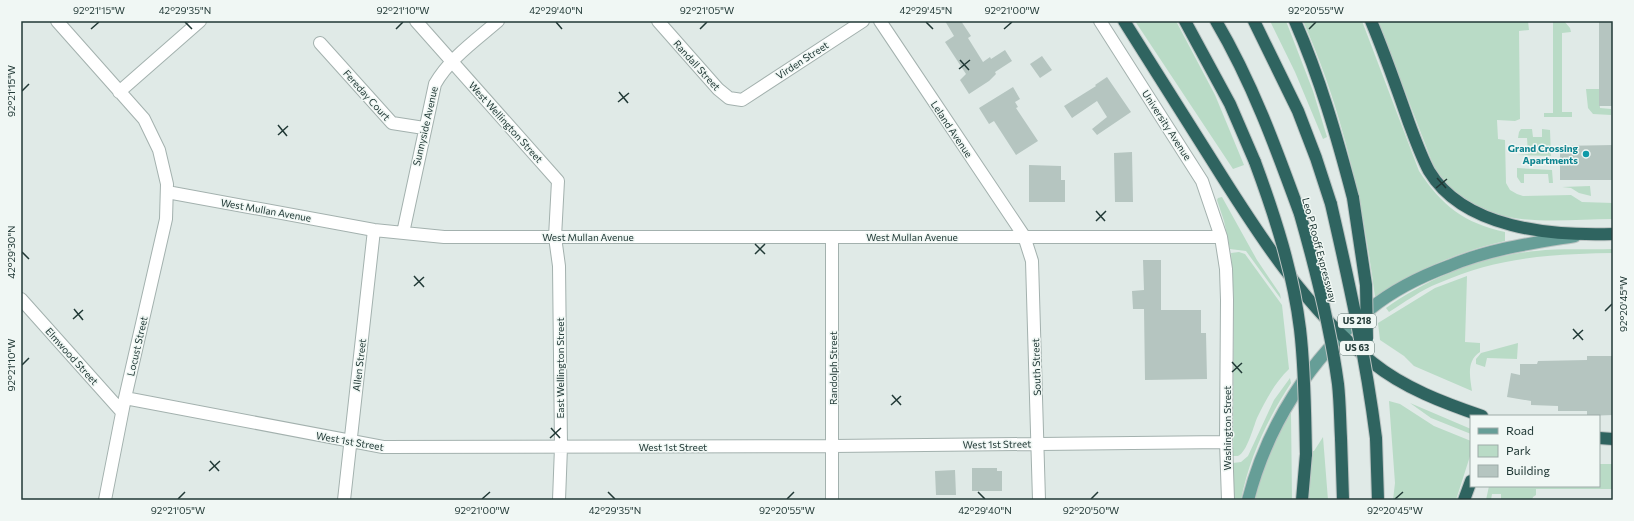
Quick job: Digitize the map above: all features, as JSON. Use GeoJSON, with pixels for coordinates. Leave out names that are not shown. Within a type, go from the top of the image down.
{"type":"FeatureCollection","features":[{"type":"Feature","properties":{"kind":"highway","name":"US 63"},"geometry":{"type":"LineString","coordinates":[[1124,21],[1264,240],[1290,275],[1343,335],[1374,364],[1404,382],[1437,400],[1479,415]]}},
{"type":"Feature","properties":{"kind":"highway"},"geometry":{"type":"LineString","coordinates":[[1185,21],[1230,104],[1255,162],[1283,244],[1300,328],[1305,389],[1306,454],[1302,500]]}},
{"type":"Feature","properties":{"kind":"highway","name":"Leo P Rooff Expressway"},"geometry":{"type":"LineString","coordinates":[[1216,21],[1247,79],[1267,124],[1300,214],[1317,274],[1330,334],[1338,385],[1343,500]]}},
{"type":"Feature","properties":{"kind":"highway","name":"Leo P Rooff Expressway"},"geometry":{"type":"LineString","coordinates":[[1254,21],[1298,111],[1316,158],[1331,204],[1351,289],[1367,372],[1376,438],[1378,500]]}},
{"type":"Feature","properties":{"kind":"highway"},"geometry":{"type":"LineString","coordinates":[[1295,21],[1332,120],[1353,198],[1366,285],[1367,372]]}},
{"type":"Feature","properties":{"kind":"highway"},"geometry":{"type":"LineString","coordinates":[[1371,21],[1422,158],[1437,183],[1447,194],[1461,204],[1494,221],[1510,225],[1580,235],[1613,234]]}},
{"type":"Feature","properties":{"kind":"highway"},"geometry":{"type":"LineString","coordinates":[[1600,438],[1613,439]]}},
{"type":"Feature","properties":{"kind":"highway"},"geometry":{"type":"LineString","coordinates":[[1464,500],[1470,484]]}},
{"type":"Feature","properties":{"kind":"main road"},"geometry":{"type":"LineString","coordinates":[[1248,500],[1265,447],[1283,412],[1317,364],[1343,335],[1370,309],[1396,292],[1449,265],[1514,246],[1580,235]]}},
{"type":"Feature","properties":{"kind":"street"},"geometry":{"type":"LineString","coordinates":[[57,21],[144,120],[152,134],[164,167],[167,192]]}},
{"type":"Feature","properties":{"kind":"street"},"geometry":{"type":"LineString","coordinates":[[119,92],[200,21]]}},
{"type":"Feature","properties":{"kind":"street","name":"West Wellington Street"},"geometry":{"type":"LineString","coordinates":[[416,21],[558,181],[555,237]]}},
{"type":"Feature","properties":{"kind":"street","name":"Sunnyside Avenue"},"geometry":{"type":"LineString","coordinates":[[403,233],[434,84],[452,62],[498,21]]}},
{"type":"Feature","properties":{"kind":"street","name":"Randall Street"},"geometry":{"type":"LineString","coordinates":[[658,21],[718,89],[729,98],[742,100]]}},
{"type":"Feature","properties":{"kind":"street","name":"Virden Street"},"geometry":{"type":"LineString","coordinates":[[742,100],[863,21]]}},
{"type":"Feature","properties":{"kind":"street","name":"Leland Avenue"},"geometry":{"type":"LineString","coordinates":[[880,21],[1024,236]]}},
{"type":"Feature","properties":{"kind":"street","name":"University Avenue"},"geometry":{"type":"LineString","coordinates":[[1100,21],[1202,181],[1221,236]]}},
{"type":"Feature","properties":{"kind":"street","name":"Fereday Court"},"geometry":{"type":"LineString","coordinates":[[320,43],[392,123],[424,128]]}},
{"type":"Feature","properties":{"kind":"street","name":"West Mullan Avenue"},"geometry":{"type":"LineString","coordinates":[[167,192],[374,230],[444,238],[1221,236]]}},
{"type":"Feature","properties":{"kind":"street","name":"Locust Street"},"geometry":{"type":"LineString","coordinates":[[105,500],[125,398],[166,219],[167,192]]}},
{"type":"Feature","properties":{"kind":"street","name":"Allen Street"},"geometry":{"type":"LineString","coordinates":[[344,500],[374,230]]}},
{"type":"Feature","properties":{"kind":"street","name":"South Street"},"geometry":{"type":"LineString","coordinates":[[1024,236],[1032,261],[1039,500]]}},
{"type":"Feature","properties":{"kind":"street","name":"Washington Street"},"geometry":{"type":"LineString","coordinates":[[1221,236],[1226,269],[1227,300],[1226,442],[1228,500]]}},
{"type":"Feature","properties":{"kind":"street","name":"East Wellington Street"},"geometry":{"type":"LineString","coordinates":[[555,237],[559,266],[561,447],[559,500]]}},
{"type":"Feature","properties":{"kind":"street","name":"Randolph Street"},"geometry":{"type":"LineString","coordinates":[[832,237],[832,500]]}},
{"type":"Feature","properties":{"kind":"street","name":"Elmwood Street"},"geometry":{"type":"LineString","coordinates":[[21,299],[122,412]]}},
{"type":"Feature","properties":{"kind":"street","name":"West 1st Street"},"geometry":{"type":"LineString","coordinates":[[125,398],[383,447],[833,446],[1226,442]]}},
{"type":"Feature","properties":{"kind":"green space"},"geometry":{"type":"Polygon","coordinates":[[[1135,21],[1176,21],[1215,95],[1244,165],[1233,169],[1135,21]]]}},
{"type":"Feature","properties":{"kind":"green space"},"geometry":{"type":"Polygon","coordinates":[[[1270,21],[1286,21],[1313,91],[1327,137],[1323,139],[1295,72],[1270,21]]]}},
{"type":"Feature","properties":{"kind":"green space"},"geometry":{"type":"Polygon","coordinates":[[[1303,21],[1362,21],[1419,171],[1436,194],[1455,211],[1478,224],[1505,232],[1505,241],[1487,245],[1454,256],[1422,270],[1375,297],[1364,226],[1349,156],[1329,88],[1303,21]]]}},
{"type":"Feature","properties":{"kind":"green space"},"geometry":{"type":"Polygon","coordinates":[[[1378,21],[1528,21],[1529,30],[1519,31],[1520,119],[1515,121],[1497,120],[1498,139],[1505,140],[1506,183],[1510,190],[1523,196],[1571,195],[1582,202],[1613,203],[1613,219],[1534,220],[1514,218],[1495,214],[1477,207],[1457,194],[1446,183],[1434,167],[1378,21]]]}},
{"type":"Feature","properties":{"kind":"green space"},"geometry":{"type":"Polygon","coordinates":[[[1544,21],[1564,21],[1570,28],[1571,32],[1562,33],[1562,112],[1572,112],[1572,117],[1544,117],[1544,113],[1553,113],[1553,22],[1544,21]]]}},
{"type":"Feature","properties":{"kind":"green space"},"geometry":{"type":"Polygon","coordinates":[[[1586,89],[1599,89],[1600,108],[1611,109],[1611,115],[1593,114],[1588,108],[1586,89]]]}},
{"type":"Feature","properties":{"kind":"green space"},"geometry":{"type":"Polygon","coordinates":[[[1521,129],[1532,129],[1533,137],[1542,137],[1542,129],[1550,130],[1551,156],[1517,155],[1528,154],[1527,138],[1518,138],[1519,132],[1521,129]]]}},
{"type":"Feature","properties":{"kind":"green space"},"geometry":{"type":"Polygon","coordinates":[[[1517,168],[1552,170],[1553,183],[1549,183],[1548,174],[1524,174],[1524,183],[1521,183],[1517,177],[1517,168]]]}},
{"type":"Feature","properties":{"kind":"green space"},"geometry":{"type":"Polygon","coordinates":[[[1590,186],[1591,196],[1579,193],[1571,188],[1562,187],[1590,186]]]}},
{"type":"Feature","properties":{"kind":"green space"},"geometry":{"type":"Polygon","coordinates":[[[1222,197],[1257,260],[1280,294],[1281,299],[1246,251],[1230,249],[1224,221],[1217,200],[1218,198],[1222,197]]]}},
{"type":"Feature","properties":{"kind":"green space"},"geometry":{"type":"Polygon","coordinates":[[[1613,249],[1613,253],[1546,256],[1503,262],[1482,267],[1432,286],[1413,296],[1389,312],[1386,308],[1420,287],[1476,263],[1516,254],[1545,250],[1613,249]]]}},
{"type":"Feature","properties":{"kind":"green space"},"geometry":{"type":"Polygon","coordinates":[[[1239,252],[1245,254],[1282,305],[1289,369],[1275,385],[1267,398],[1244,450],[1238,456],[1233,456],[1234,304],[1231,253],[1239,252]]]}},
{"type":"Feature","properties":{"kind":"green space"},"geometry":{"type":"Polygon","coordinates":[[[1467,276],[1465,342],[1480,343],[1480,352],[1473,360],[1470,370],[1472,391],[1414,366],[1404,356],[1380,340],[1378,323],[1435,288],[1467,276]]]}},
{"type":"Feature","properties":{"kind":"green space"},"geometry":{"type":"Polygon","coordinates":[[[1518,343],[1517,359],[1487,358],[1485,367],[1476,364],[1476,359],[1481,353],[1518,343]]]}},
{"type":"Feature","properties":{"kind":"green space"},"geometry":{"type":"Polygon","coordinates":[[[1290,378],[1291,383],[1260,439],[1249,469],[1241,500],[1233,500],[1233,463],[1241,462],[1248,456],[1274,400],[1290,378]]]}},
{"type":"Feature","properties":{"kind":"green space"},"geometry":{"type":"Polygon","coordinates":[[[1389,401],[1400,404],[1434,426],[1470,441],[1470,456],[1456,500],[1393,500],[1395,483],[1389,401]]]}},
{"type":"Feature","properties":{"kind":"green space"},"geometry":{"type":"Polygon","coordinates":[[[1410,403],[1470,429],[1470,434],[1431,418],[1410,403]]]}},
{"type":"Feature","properties":{"kind":"green space"},"geometry":{"type":"Polygon","coordinates":[[[1291,412],[1292,500],[1255,500],[1269,454],[1279,432],[1291,412]]]}},
{"type":"Feature","properties":{"kind":"green space"},"geometry":{"type":"Polygon","coordinates":[[[1323,437],[1328,500],[1307,500],[1310,451],[1314,451],[1323,437]]]}},
{"type":"Feature","properties":{"kind":"green space"},"geometry":{"type":"Polygon","coordinates":[[[1600,464],[1613,464],[1613,489],[1536,489],[1536,495],[1532,500],[1501,500],[1501,494],[1492,494],[1491,500],[1486,500],[1489,487],[1600,487],[1600,464]]]}},
{"type":"Feature","properties":{"kind":"building"},"geometry":{"type":"Polygon","coordinates":[[[945,21],[961,21],[971,36],[968,38],[983,62],[1005,50],[1012,61],[995,72],[996,74],[989,81],[969,94],[960,80],[966,74],[945,42],[954,36],[945,21]]]}},
{"type":"Feature","properties":{"kind":"building"},"geometry":{"type":"Polygon","coordinates":[[[1599,21],[1613,21],[1613,106],[1599,106],[1599,21]]]}},
{"type":"Feature","properties":{"kind":"building"},"geometry":{"type":"Polygon","coordinates":[[[1042,56],[1052,70],[1040,78],[1030,64],[1042,56]]]}},
{"type":"Feature","properties":{"kind":"building"},"geometry":{"type":"Polygon","coordinates":[[[1107,77],[1131,112],[1097,135],[1092,129],[1107,117],[1097,101],[1072,118],[1064,106],[1096,86],[1095,85],[1107,77]]]}},
{"type":"Feature","properties":{"kind":"building"},"geometry":{"type":"Polygon","coordinates":[[[1013,87],[1020,99],[1015,102],[1018,107],[1016,108],[1038,141],[1016,155],[994,121],[989,124],[979,108],[1013,87]]]}},
{"type":"Feature","properties":{"kind":"building","name":"Grand Crossing Apartments"},"geometry":{"type":"Polygon","coordinates":[[[1613,145],[1613,180],[1560,180],[1560,146],[1613,145]]]}},
{"type":"Feature","properties":{"kind":"building"},"geometry":{"type":"Polygon","coordinates":[[[1132,152],[1133,202],[1115,202],[1114,153],[1132,152]]]}},
{"type":"Feature","properties":{"kind":"building"},"geometry":{"type":"Polygon","coordinates":[[[1029,165],[1061,166],[1061,180],[1065,180],[1065,202],[1029,202],[1029,165]]]}},
{"type":"Feature","properties":{"kind":"building"},"geometry":{"type":"Polygon","coordinates":[[[1143,260],[1161,260],[1161,310],[1201,310],[1201,333],[1206,333],[1207,379],[1145,380],[1144,309],[1133,309],[1132,291],[1144,290],[1143,260]]]}},
{"type":"Feature","properties":{"kind":"building"},"geometry":{"type":"Polygon","coordinates":[[[1587,356],[1613,356],[1613,415],[1587,415],[1587,411],[1558,411],[1558,406],[1531,405],[1531,401],[1507,397],[1511,373],[1520,375],[1520,364],[1537,364],[1538,361],[1587,360],[1587,356]]]}},
{"type":"Feature","properties":{"kind":"building"},"geometry":{"type":"Polygon","coordinates":[[[972,468],[997,468],[997,471],[1002,471],[1002,491],[972,491],[972,468]]]}},
{"type":"Feature","properties":{"kind":"building"},"geometry":{"type":"Polygon","coordinates":[[[955,470],[956,495],[936,495],[935,471],[955,470]]]}},
{"type":"Feature","properties":{"kind":"place","name":"Grand Crossing Apartments"},"geometry":{"type":"Point","coordinates":[1586,154]}}]}
